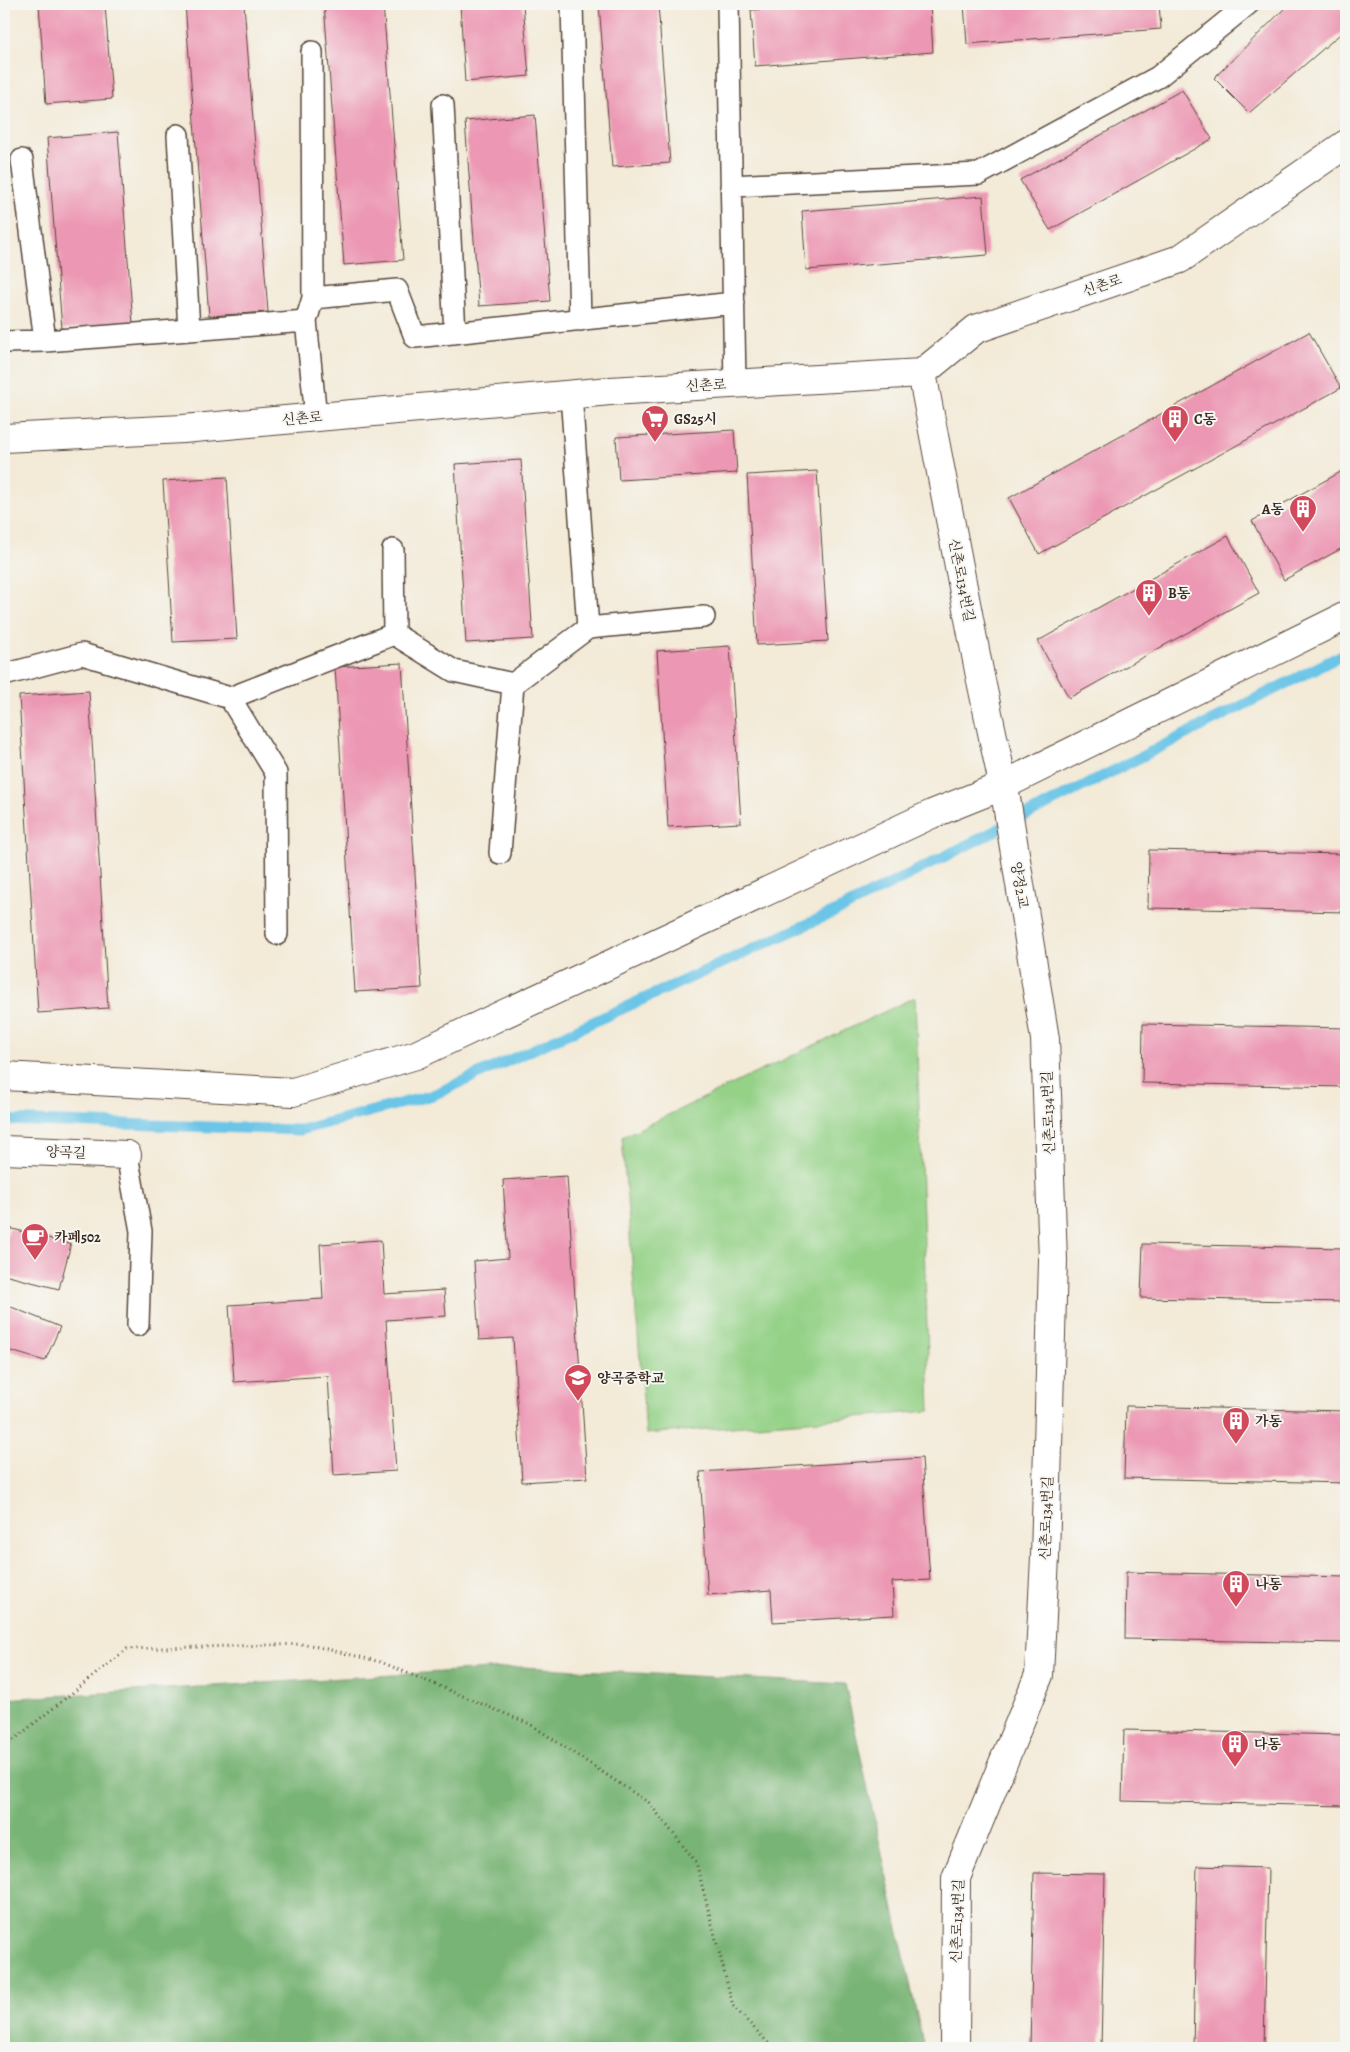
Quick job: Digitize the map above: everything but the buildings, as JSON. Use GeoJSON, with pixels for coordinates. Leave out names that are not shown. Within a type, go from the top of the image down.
{"type":"FeatureCollection","features":[{"type":"Feature","properties":{"kind":"street","name":"신촌로"},"geometry":{"type":"LineString","coordinates":[[4,438],[183,429],[572,394],[922,373],[976,329],[1180,259],[1346,144]]}},
{"type":"Feature","properties":{"kind":"street","name":"신촌로134번길"},"geometry":{"type":"LineString","coordinates":[[922,373],[1004,792]]}},
{"type":"Feature","properties":{"kind":"street"},"geometry":{"type":"LineString","coordinates":[[4,1076],[293,1092],[416,1055],[932,814],[1004,792],[1346,616]]}},
{"type":"Feature","properties":{"kind":"street","name":"양정2교"},"geometry":{"type":"LineString","coordinates":[[1004,792],[1034,972]]}},
{"type":"Feature","properties":{"kind":"street","name":"신촌로134번길"},"geometry":{"type":"LineString","coordinates":[[955,2048],[956,1878],[1039,1675],[1045,1557],[1053,1260],[1045,1039],[1034,972]]}},
{"type":"Feature","properties":{"kind":"street","name":"양곡길"},"geometry":{"type":"LineString","coordinates":[[4,1150],[127,1155]]}},
{"type":"Feature","properties":{"kind":"lane"},"geometry":{"type":"LineString","coordinates":[[572,4],[580,320]]}},
{"type":"Feature","properties":{"kind":"lane"},"geometry":{"type":"LineString","coordinates":[[728,4],[735,384]]}},
{"type":"Feature","properties":{"kind":"lane"},"geometry":{"type":"LineString","coordinates":[[731,186],[979,174],[1158,77],[1248,4]]}},
{"type":"Feature","properties":{"kind":"lane"},"geometry":{"type":"LineString","coordinates":[[312,52],[313,298],[306,321],[316,417]]}},
{"type":"Feature","properties":{"kind":"lane"},"geometry":{"type":"LineString","coordinates":[[442,105],[455,333]]}},
{"type":"Feature","properties":{"kind":"lane"},"geometry":{"type":"LineString","coordinates":[[178,135],[189,330]]}},
{"type":"Feature","properties":{"kind":"lane"},"geometry":{"type":"LineString","coordinates":[[22,160],[45,341]]}},
{"type":"Feature","properties":{"kind":"lane"},"geometry":{"type":"LineString","coordinates":[[313,298],[397,290],[416,337],[734,303]]}},
{"type":"Feature","properties":{"kind":"lane"},"geometry":{"type":"LineString","coordinates":[[4,342],[45,341],[306,321]]}},
{"type":"Feature","properties":{"kind":"lane"},"geometry":{"type":"LineString","coordinates":[[572,394],[588,628]]}},
{"type":"Feature","properties":{"kind":"lane"},"geometry":{"type":"LineString","coordinates":[[392,550],[394,634]]}},
{"type":"Feature","properties":{"kind":"lane"},"geometry":{"type":"LineString","coordinates":[[394,634],[454,672],[513,684],[588,628],[704,617]]}},
{"type":"Feature","properties":{"kind":"lane"},"geometry":{"type":"LineString","coordinates":[[4,675],[82,654],[230,698],[394,634]]}},
{"type":"Feature","properties":{"kind":"lane"},"geometry":{"type":"LineString","coordinates":[[500,853],[513,684]]}},
{"type":"Feature","properties":{"kind":"lane"},"geometry":{"type":"LineString","coordinates":[[230,698],[276,773],[277,934]]}},
{"type":"Feature","properties":{"kind":"lane"},"geometry":{"type":"LineString","coordinates":[[127,1155],[141,1231],[138,1325]]}},
{"type":"Feature","properties":{"kind":"path"},"geometry":{"type":"LineString","coordinates":[[4,1751],[6,1746],[127,1649],[306,1644],[382,1662],[530,1724],[649,1802],[696,1862],[733,2006],[773,2048]]}},
{"type":"Feature","properties":{"kind":"green space"},"geometry":{"type":"Polygon","coordinates":[[[915,997],[930,1411],[646,1434],[622,1137],[915,997]]]}},
{"type":"Feature","properties":{"kind":"green space"},"geometry":{"type":"Polygon","coordinates":[[[522,1667],[845,1684],[924,2048],[4,2048],[4,1699],[522,1667]]]}},
{"type":"Feature","properties":{"kind":"waterway"},"geometry":{"type":"LineString","coordinates":[[4,1120],[300,1130],[433,1095],[843,908],[1346,653]]}},
{"type":"Feature","properties":{"kind":"place","name":"GS25시"},"geometry":{"type":"Point","coordinates":[655,443]}},
{"type":"Feature","properties":{"kind":"place","name":"C동"},"geometry":{"type":"Point","coordinates":[1175,443]}},
{"type":"Feature","properties":{"kind":"place","name":"A동"},"geometry":{"type":"Point","coordinates":[1303,533]}},
{"type":"Feature","properties":{"kind":"place","name":"B동"},"geometry":{"type":"Point","coordinates":[1149,617]}},
{"type":"Feature","properties":{"kind":"place","name":"카페502"},"geometry":{"type":"Point","coordinates":[35,1261]}},
{"type":"Feature","properties":{"kind":"place","name":"양곡중학교"},"geometry":{"type":"Point","coordinates":[578,1402]}},
{"type":"Feature","properties":{"kind":"place","name":"가동"},"geometry":{"type":"Point","coordinates":[1236,1445]}},
{"type":"Feature","properties":{"kind":"place","name":"나동"},"geometry":{"type":"Point","coordinates":[1236,1608]}},
{"type":"Feature","properties":{"kind":"place","name":"다동"},"geometry":{"type":"Point","coordinates":[1235,1768]}}]}
